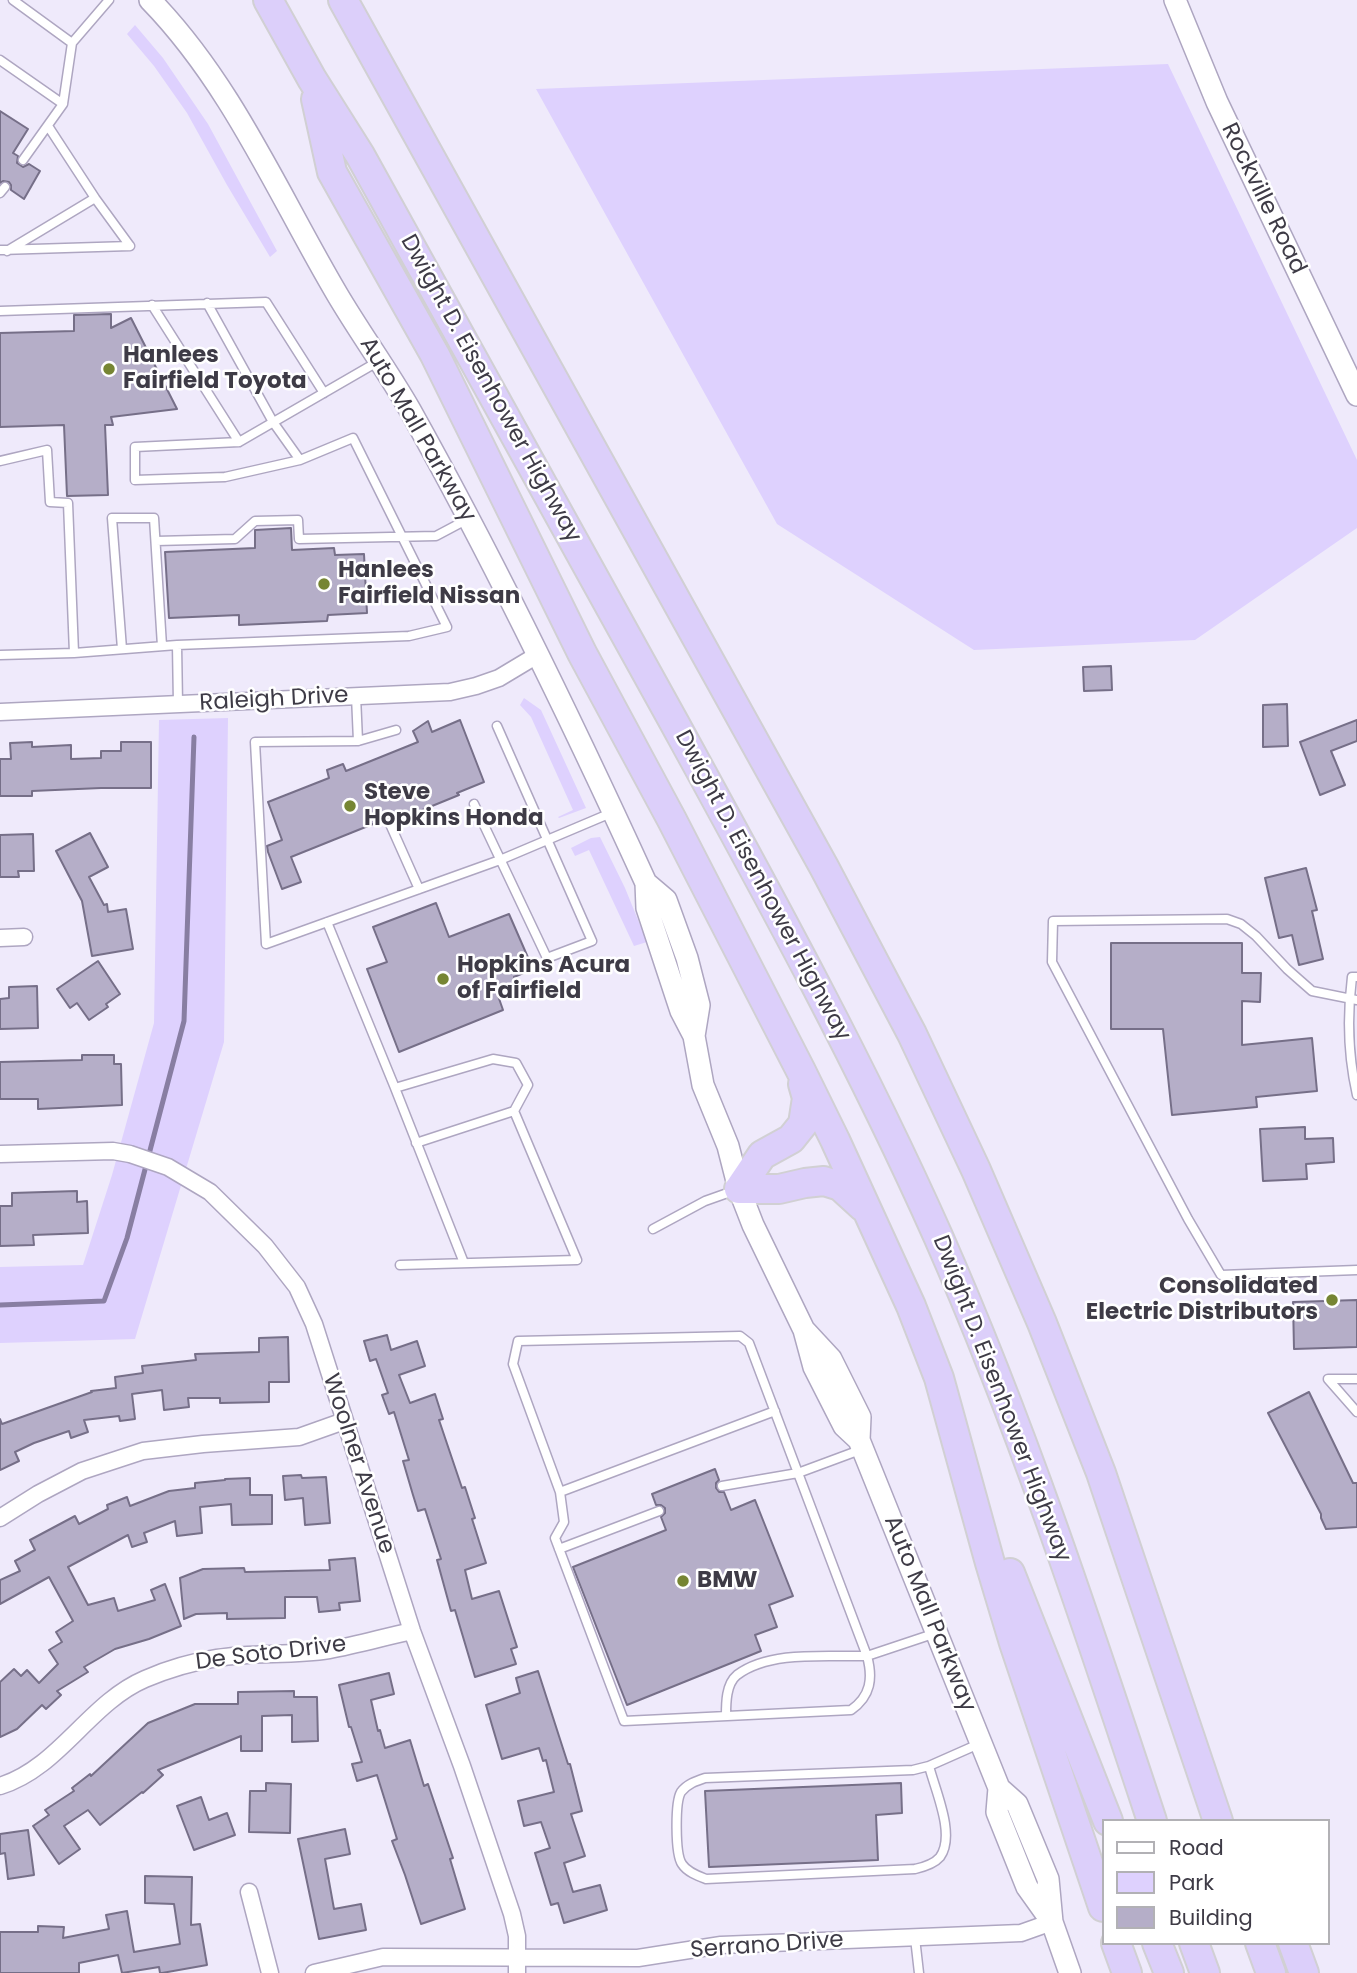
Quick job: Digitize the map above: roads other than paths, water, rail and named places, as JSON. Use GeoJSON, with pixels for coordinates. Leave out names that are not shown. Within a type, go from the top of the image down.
{"type":"FeatureCollection","features":[{"type":"Feature","properties":{"kind":"highway","name":"Dwight D. Eisenhower Highway"},"geometry":{"type":"LineString","coordinates":[[268,0],[312,79],[360,155],[749,858],[890,1132],[939,1238],[1012,1414],[1055,1531],[1151,1819]]}},
{"type":"Feature","properties":{"kind":"highway"},"geometry":{"type":"LineString","coordinates":[[343,0],[824,867],[912,1034],[993,1208],[1101,1473],[1217,1819]]}},
{"type":"Feature","properties":{"kind":"highway"},"geometry":{"type":"LineString","coordinates":[[312,79],[332,172],[435,355],[582,653],[672,820],[801,1072],[911,1306],[939,1378],[989,1563],[1102,1904]]}},
{"type":"Feature","properties":{"kind":"highway"},"geometry":{"type":"LineString","coordinates":[[739,1188],[762,1155],[791,1139],[803,1124],[807,1098],[801,1072]]}},
{"type":"Feature","properties":{"kind":"highway"},"geometry":{"type":"LineString","coordinates":[[739,1188],[779,1188],[824,1181],[840,1186],[869,1213]]}},
{"type":"Feature","properties":{"kind":"highway"},"geometry":{"type":"LineString","coordinates":[[963,1465],[1004,1558],[1107,1819]]}},
{"type":"Feature","properties":{"kind":"highway"},"geometry":{"type":"LineString","coordinates":[[1117,1945],[1126,1973]]}},
{"type":"Feature","properties":{"kind":"highway"},"geometry":{"type":"LineString","coordinates":[[1158,1945],[1169,1973]]}},
{"type":"Feature","properties":{"kind":"highway"},"geometry":{"type":"LineString","coordinates":[[1195,1945],[1205,1973]]}},
{"type":"Feature","properties":{"kind":"highway"},"geometry":{"type":"LineString","coordinates":[[1262,1945],[1271,1973]]}},
{"type":"Feature","properties":{"kind":"highway"},"geometry":{"type":"LineString","coordinates":[[1294,1945],[1304,1973]]}},
{"type":"Feature","properties":{"kind":"street","name":"Auto Mall Parkway"},"geometry":{"type":"LineString","coordinates":[[150,0],[173,23],[208,70],[243,125],[336,293],[409,408],[539,654],[646,883],[666,900],[687,958],[699,1005],[694,1035],[703,1084],[728,1146],[739,1188],[753,1225],[804,1330],[814,1367],[844,1426],[861,1444],[999,1788],[1017,1804],[1048,1879],[1052,1922],[1070,1973]]}},
{"type":"Feature","properties":{"kind":"street","name":"Rockville Road"},"geometry":{"type":"LineString","coordinates":[[1175,0],[1217,103],[1357,395]]}},
{"type":"Feature","properties":{"kind":"street","name":"Raleigh Drive"},"geometry":{"type":"LineString","coordinates":[[0,712],[450,692],[499,678],[539,654]]}},
{"type":"Feature","properties":{"kind":"street"},"geometry":{"type":"LineString","coordinates":[[0,938],[24,937]]}},
{"type":"Feature","properties":{"kind":"street","name":"Woolner Avenue"},"geometry":{"type":"LineString","coordinates":[[0,1154],[113,1151],[168,1167],[210,1192],[265,1246],[298,1287],[314,1324],[412,1631],[462,1766],[512,1914],[517,1936],[517,1965]]}},
{"type":"Feature","properties":{"kind":"street"},"geometry":{"type":"LineString","coordinates":[[0,1518],[82,1471],[143,1451],[299,1437],[344,1421]]}},
{"type":"Feature","properties":{"kind":"street","name":"De Soto Drive"},"geometry":{"type":"LineString","coordinates":[[0,1786],[42,1764],[113,1698],[142,1681],[177,1667],[219,1658],[327,1650],[412,1631]]}},
{"type":"Feature","properties":{"kind":"street"},"geometry":{"type":"LineString","coordinates":[[248,1892],[270,1973]]}},
{"type":"Feature","properties":{"kind":"street","name":"Serrano Drive"},"geometry":{"type":"LineString","coordinates":[[314,1973],[383,1958],[517,1965],[638,1958],[721,1945],[1021,1933],[1052,1922]]}},
{"type":"Feature","properties":{"kind":"lane"},"geometry":{"type":"LineString","coordinates":[[13,0],[72,43]]}},
{"type":"Feature","properties":{"kind":"lane"},"geometry":{"type":"LineString","coordinates":[[23,160],[63,104],[72,43],[108,0]]}},
{"type":"Feature","properties":{"kind":"lane"},"geometry":{"type":"LineString","coordinates":[[0,60],[63,104]]}},
{"type":"Feature","properties":{"kind":"lane"},"geometry":{"type":"LineString","coordinates":[[3,251],[130,246],[48,127]]}},
{"type":"Feature","properties":{"kind":"lane"},"geometry":{"type":"LineString","coordinates":[[3,251],[95,198]]}},
{"type":"Feature","properties":{"kind":"lane"},"geometry":{"type":"LineString","coordinates":[[0,310],[266,302],[324,393]]}},
{"type":"Feature","properties":{"kind":"lane"},"geometry":{"type":"LineString","coordinates":[[207,303],[273,422],[300,460]]}},
{"type":"Feature","properties":{"kind":"lane"},"geometry":{"type":"LineString","coordinates":[[152,305],[239,442]]}},
{"type":"Feature","properties":{"kind":"lane"},"geometry":{"type":"LineString","coordinates":[[0,655],[409,636],[447,627],[353,438],[300,460],[225,477],[135,480],[135,447],[239,442],[379,361]]}},
{"type":"Feature","properties":{"kind":"lane"},"geometry":{"type":"LineString","coordinates":[[0,461],[47,450],[50,502],[68,503],[74,653]]}},
{"type":"Feature","properties":{"kind":"lane"},"geometry":{"type":"LineString","coordinates":[[122,649],[112,518],[154,517],[162,646]]}},
{"type":"Feature","properties":{"kind":"lane"},"geometry":{"type":"LineString","coordinates":[[156,541],[235,539],[254,520],[298,520],[299,539],[436,536],[468,519]]}},
{"type":"Feature","properties":{"kind":"lane"},"geometry":{"type":"LineString","coordinates":[[177,645],[178,704]]}},
{"type":"Feature","properties":{"kind":"lane"},"geometry":{"type":"LineString","coordinates":[[356,696],[358,741]]}},
{"type":"Feature","properties":{"kind":"lane"},"geometry":{"type":"LineString","coordinates":[[474,804],[547,958],[592,941],[497,726]]}},
{"type":"Feature","properties":{"kind":"lane"},"geometry":{"type":"LineString","coordinates":[[396,730],[358,741],[255,742],[266,944],[500,860],[614,812]]}},
{"type":"Feature","properties":{"kind":"lane"},"geometry":{"type":"LineString","coordinates":[[390,824],[419,889]]}},
{"type":"Feature","properties":{"kind":"lane"},"geometry":{"type":"LineString","coordinates":[[1353,1000],[1312,991],[1241,924],[1227,919],[1053,921],[1052,962],[1188,1219],[1221,1275],[1357,1270]]}},
{"type":"Feature","properties":{"kind":"lane"},"geometry":{"type":"LineString","coordinates":[[327,922],[464,1263]]}},
{"type":"Feature","properties":{"kind":"lane"},"geometry":{"type":"LineString","coordinates":[[1357,977],[1352,977],[1350,1059],[1357,1095]]}},
{"type":"Feature","properties":{"kind":"lane"},"geometry":{"type":"LineString","coordinates":[[395,1088],[493,1059],[516,1063],[528,1085],[514,1111],[416,1143]]}},
{"type":"Feature","properties":{"kind":"lane"},"geometry":{"type":"LineString","coordinates":[[400,1265],[577,1260],[514,1111]]}},
{"type":"Feature","properties":{"kind":"lane"},"geometry":{"type":"LineString","coordinates":[[653,1229],[705,1201],[739,1188]]}},
{"type":"Feature","properties":{"kind":"lane"},"geometry":{"type":"LineString","coordinates":[[740,1336],[749,1343],[775,1411],[867,1656],[871,1670],[868,1690],[862,1702],[851,1710],[624,1721],[555,1538],[564,1522],[559,1492],[513,1364],[518,1341],[740,1336]]}},
{"type":"Feature","properties":{"kind":"lane"},"geometry":{"type":"LineString","coordinates":[[1357,1379],[1328,1379],[1357,1412]]}},
{"type":"Feature","properties":{"kind":"lane"},"geometry":{"type":"LineString","coordinates":[[559,1492],[775,1411]]}},
{"type":"Feature","properties":{"kind":"lane"},"geometry":{"type":"LineString","coordinates":[[722,1486],[798,1473],[861,1444]]}},
{"type":"Feature","properties":{"kind":"lane"},"geometry":{"type":"LineString","coordinates":[[559,1549],[659,1511]]}},
{"type":"Feature","properties":{"kind":"lane"},"geometry":{"type":"LineString","coordinates":[[726,1716],[726,1697],[736,1676],[754,1667],[778,1658],[867,1656],[936,1633]]}},
{"type":"Feature","properties":{"kind":"lane"},"geometry":{"type":"LineString","coordinates":[[929,1766],[947,1832],[944,1849],[938,1859],[925,1866],[915,1869],[706,1879],[692,1873],[682,1864],[678,1853],[678,1800],[683,1789],[694,1782],[705,1778],[913,1770],[929,1766],[981,1743]]}},
{"type":"Feature","properties":{"kind":"lane"},"geometry":{"type":"LineString","coordinates":[[915,1938],[919,1973]]}},
{"type":"Feature","properties":{"kind":"waterway"},"geometry":{"type":"LineString","coordinates":[[0,1305],[104,1301],[127,1238],[184,1021],[194,737]]}},
{"type":"Feature","properties":{"kind":"place","name":"Hanlees Fairfield Toyota"},"geometry":{"type":"Point","coordinates":[109,369]}},
{"type":"Feature","properties":{"kind":"place","name":"Hanlees Fairfield Nissan"},"geometry":{"type":"Point","coordinates":[324,584]}},
{"type":"Feature","properties":{"kind":"place","name":"Steve Hopkins Honda"},"geometry":{"type":"Point","coordinates":[350,806]}},
{"type":"Feature","properties":{"kind":"place","name":"Hopkins Acura of Fairfield"},"geometry":{"type":"Point","coordinates":[443,979]}},
{"type":"Feature","properties":{"kind":"place","name":"Consolidated Electric Distributors"},"geometry":{"type":"Point","coordinates":[1332,1300]}},
{"type":"Feature","properties":{"kind":"place","name":"BMW"},"geometry":{"type":"Point","coordinates":[683,1581]}}]}
